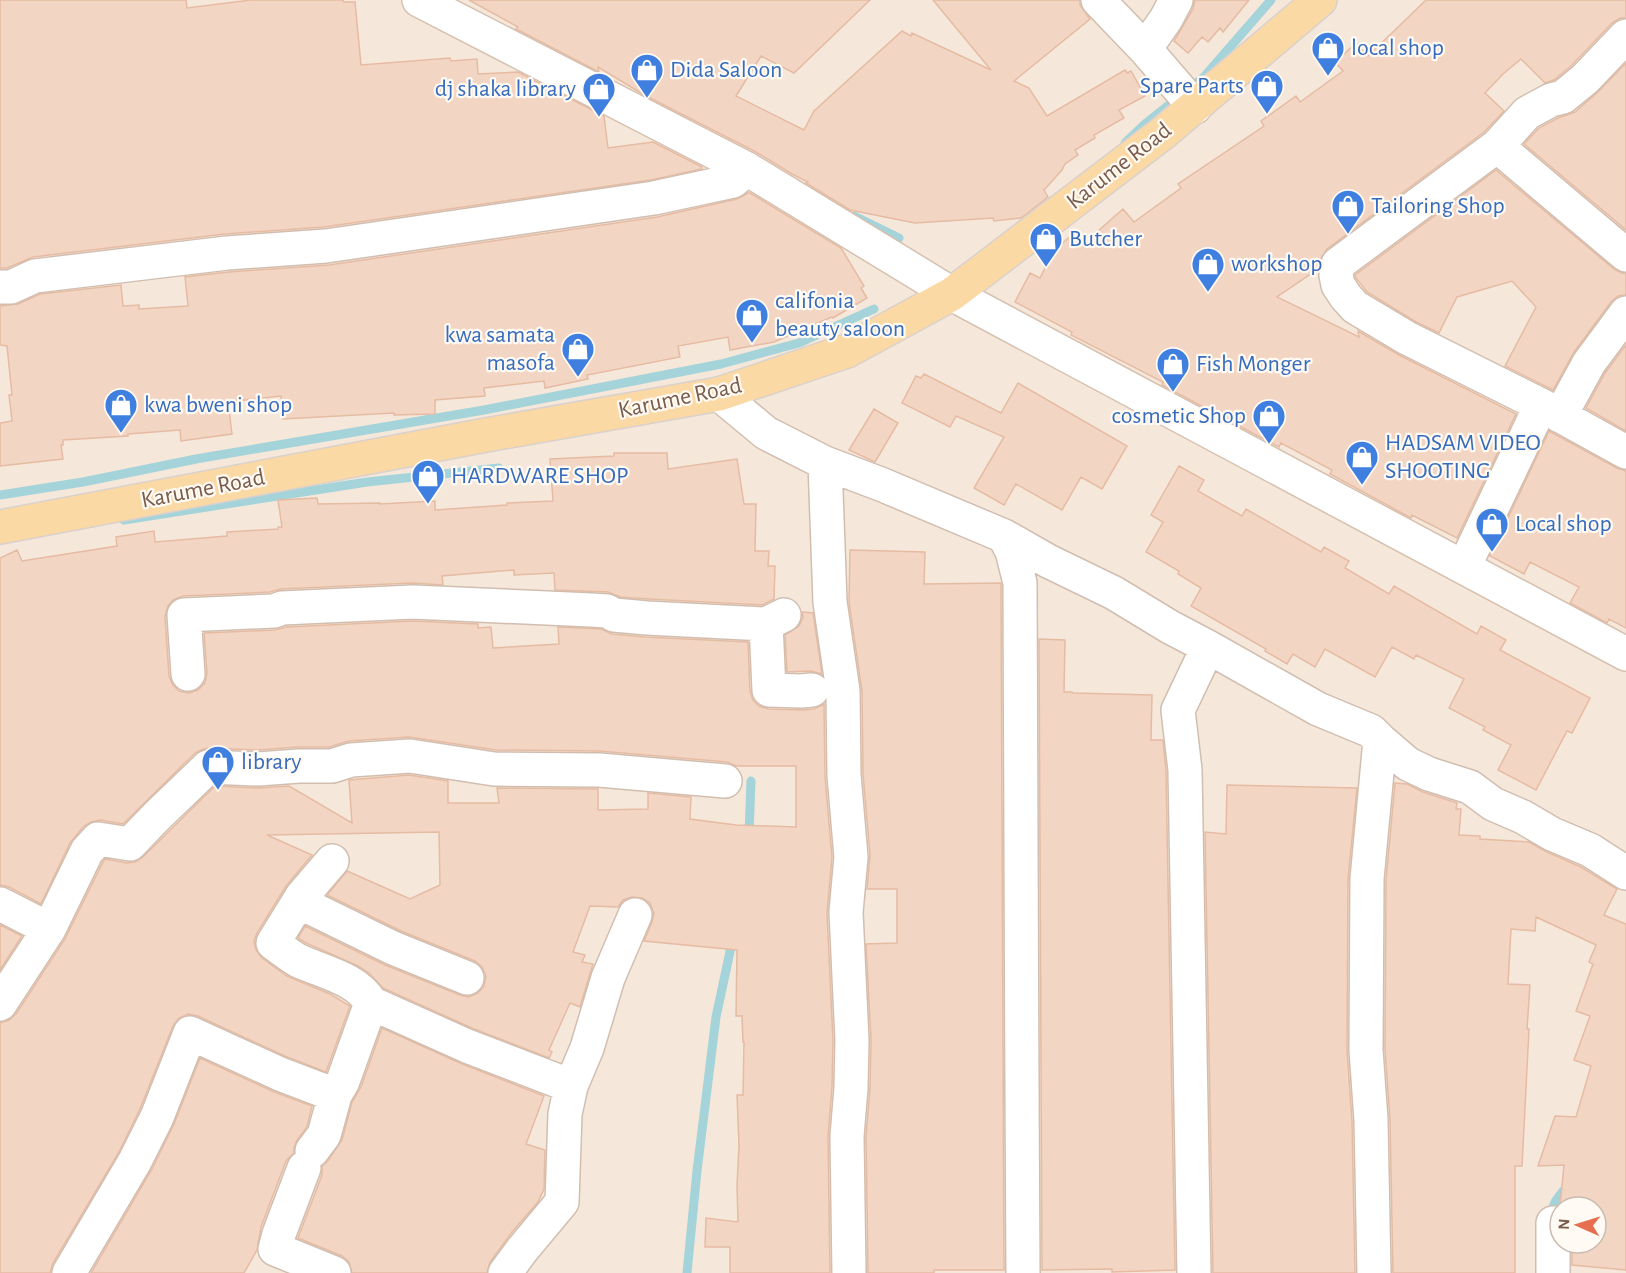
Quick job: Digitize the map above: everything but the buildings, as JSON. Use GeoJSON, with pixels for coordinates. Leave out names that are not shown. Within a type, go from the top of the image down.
{"type":"FeatureCollection","features":[{"type":"Feature","properties":{"kind":"main road","name":"Karume Road"},"geometry":{"type":"LineString","coordinates":[[0,527],[486,435],[719,394],[847,351],[952,294],[1163,133],[1320,0]]}},
{"type":"Feature","properties":{"kind":"street"},"geometry":{"type":"LineString","coordinates":[[419,0],[747,169],[952,294],[1626,654]]}},
{"type":"Feature","properties":{"kind":"street"},"geometry":{"type":"LineString","coordinates":[[1098,0],[1145,49],[1195,107]]}},
{"type":"Feature","properties":{"kind":"street"},"geometry":{"type":"LineString","coordinates":[[1145,49],[1176,0]]}},
{"type":"Feature","properties":{"kind":"street"},"geometry":{"type":"LineString","coordinates":[[1626,36],[1585,79],[1563,97],[1551,100],[1527,113],[1497,146],[1338,264],[1336,274],[1338,285],[1355,307],[1407,338],[1626,452]]}},
{"type":"Feature","properties":{"kind":"street"},"geometry":{"type":"LineString","coordinates":[[1497,146],[1626,255]]}},
{"type":"Feature","properties":{"kind":"street"},"geometry":{"type":"LineString","coordinates":[[0,287],[11,288],[35,276],[227,253],[326,246],[654,198],[733,181],[747,169]]}},
{"type":"Feature","properties":{"kind":"street"},"geometry":{"type":"LineString","coordinates":[[1464,567],[1551,411],[1626,313]]}},
{"type":"Feature","properties":{"kind":"street"},"geometry":{"type":"LineString","coordinates":[[719,394],[766,433],[825,463],[1004,536],[1048,561],[1114,593],[1170,627],[1318,709],[1371,731],[1408,764],[1429,774],[1470,787],[1493,804],[1523,817],[1552,834],[1590,850],[1626,873]]}},
{"type":"Feature","properties":{"kind":"street"},"geometry":{"type":"LineString","coordinates":[[825,463],[830,602],[843,691],[844,775],[850,857],[846,912],[852,1040],[847,1136],[849,1273]]}},
{"type":"Feature","properties":{"kind":"street"},"geometry":{"type":"LineString","coordinates":[[1004,536],[1012,551],[1020,583],[1023,1273]]}},
{"type":"Feature","properties":{"kind":"street"},"geometry":{"type":"LineString","coordinates":[[188,674],[183,615],[413,602],[607,611],[614,615],[647,618],[775,620],[769,690],[812,690]]}},
{"type":"Feature","properties":{"kind":"street"},"geometry":{"type":"LineString","coordinates":[[1194,1273],[1185,770],[1178,710],[1208,647]]}},
{"type":"Feature","properties":{"kind":"street"},"geometry":{"type":"LineString","coordinates":[[1374,1273],[1371,1120],[1366,1050],[1367,902],[1380,740]]}},
{"type":"Feature","properties":{"kind":"street"},"geometry":{"type":"LineString","coordinates":[[0,1004],[49,928],[87,851],[98,838],[130,844],[208,766],[258,769],[332,766],[351,760],[410,756],[494,769],[598,770],[725,781]]}},
{"type":"Feature","properties":{"kind":"street"},"geometry":{"type":"LineString","coordinates":[[332,861],[302,896],[273,943],[295,959],[355,985],[367,995],[371,1003],[467,1046],[571,1086]]}},
{"type":"Feature","properties":{"kind":"street"},"geometry":{"type":"LineString","coordinates":[[302,896],[311,908],[393,948],[467,978]]}},
{"type":"Feature","properties":{"kind":"street"},"geometry":{"type":"LineString","coordinates":[[0,904],[49,928]]}},
{"type":"Feature","properties":{"kind":"street"},"geometry":{"type":"LineString","coordinates":[[514,1261],[562,1202],[565,1114],[571,1086],[587,1048],[608,978],[635,915]]}},
{"type":"Feature","properties":{"kind":"street"},"geometry":{"type":"LineString","coordinates":[[334,1273],[270,1261],[308,1160],[324,1135],[335,1095],[344,1081],[371,1003]]}},
{"type":"Feature","properties":{"kind":"street"},"geometry":{"type":"LineString","coordinates":[[69,1273],[135,1161],[162,1106],[190,1033],[280,1074],[335,1095]]}},
{"type":"Feature","properties":{"kind":"street"},"geometry":{"type":"LineString","coordinates":[[1553,1255],[1553,1273]]}},
{"type":"Feature","properties":{"kind":"shaded area"},"geometry":{"type":"Polygon","coordinates":[[[0,0],[1626,0],[1626,1273],[0,1273],[0,0]]]}},
{"type":"Feature","properties":{"kind":"waterway"},"geometry":{"type":"LineString","coordinates":[[1125,143],[1204,77],[1271,0]]}},
{"type":"Feature","properties":{"kind":"waterway"},"geometry":{"type":"LineString","coordinates":[[854,216],[899,238]]}},
{"type":"Feature","properties":{"kind":"waterway"},"geometry":{"type":"LineString","coordinates":[[0,495],[484,410],[721,364],[799,343],[874,309]]}},
{"type":"Feature","properties":{"kind":"waterway"},"geometry":{"type":"LineString","coordinates":[[124,520],[367,482],[499,468]]}},
{"type":"Feature","properties":{"kind":"waterway"},"geometry":{"type":"LineString","coordinates":[[749,835],[751,781]]}},
{"type":"Feature","properties":{"kind":"waterway"},"geometry":{"type":"LineString","coordinates":[[687,1273],[716,1017],[731,947],[731,937]]}},
{"type":"Feature","properties":{"kind":"waterway"},"geometry":{"type":"LineString","coordinates":[[1545,1215],[1551,1213],[1563,1191],[1570,1191]]}},
{"type":"Feature","properties":{"kind":"place","name":"local shop"},"geometry":{"type":"Point","coordinates":[1328,77]}},
{"type":"Feature","properties":{"kind":"place","name":"Dida Saloon"},"geometry":{"type":"Point","coordinates":[647,99]}},
{"type":"Feature","properties":{"kind":"place","name":"Spare Parts"},"geometry":{"type":"Point","coordinates":[1267,115]}},
{"type":"Feature","properties":{"kind":"place","name":"dj shaka library"},"geometry":{"type":"Point","coordinates":[599,118]}},
{"type":"Feature","properties":{"kind":"place","name":"Tailoring Shop"},"geometry":{"type":"Point","coordinates":[1348,235]}},
{"type":"Feature","properties":{"kind":"place","name":"Butcher"},"geometry":{"type":"Point","coordinates":[1046,268]}},
{"type":"Feature","properties":{"kind":"place","name":"workshop"},"geometry":{"type":"Point","coordinates":[1208,293]}},
{"type":"Feature","properties":{"kind":"place","name":"califonia beauty saloon"},"geometry":{"type":"Point","coordinates":[752,344]}},
{"type":"Feature","properties":{"kind":"place","name":"kwa samata masofa"},"geometry":{"type":"Point","coordinates":[578,378]}},
{"type":"Feature","properties":{"kind":"place","name":"Fish Monger"},"geometry":{"type":"Point","coordinates":[1173,393]}},
{"type":"Feature","properties":{"kind":"place","name":"kwa bweni shop"},"geometry":{"type":"Point","coordinates":[121,434]}},
{"type":"Feature","properties":{"kind":"place","name":"cosmetic Shop"},"geometry":{"type":"Point","coordinates":[1269,445]}},
{"type":"Feature","properties":{"kind":"place","name":"HADSAM VIDEO SHOOTING"},"geometry":{"type":"Point","coordinates":[1362,486]}},
{"type":"Feature","properties":{"kind":"place","name":"HARDWARE SHOP"},"geometry":{"type":"Point","coordinates":[428,505]}},
{"type":"Feature","properties":{"kind":"place","name":"Local shop"},"geometry":{"type":"Point","coordinates":[1492,553]}},
{"type":"Feature","properties":{"kind":"place","name":"library"},"geometry":{"type":"Point","coordinates":[218,791]}}]}
